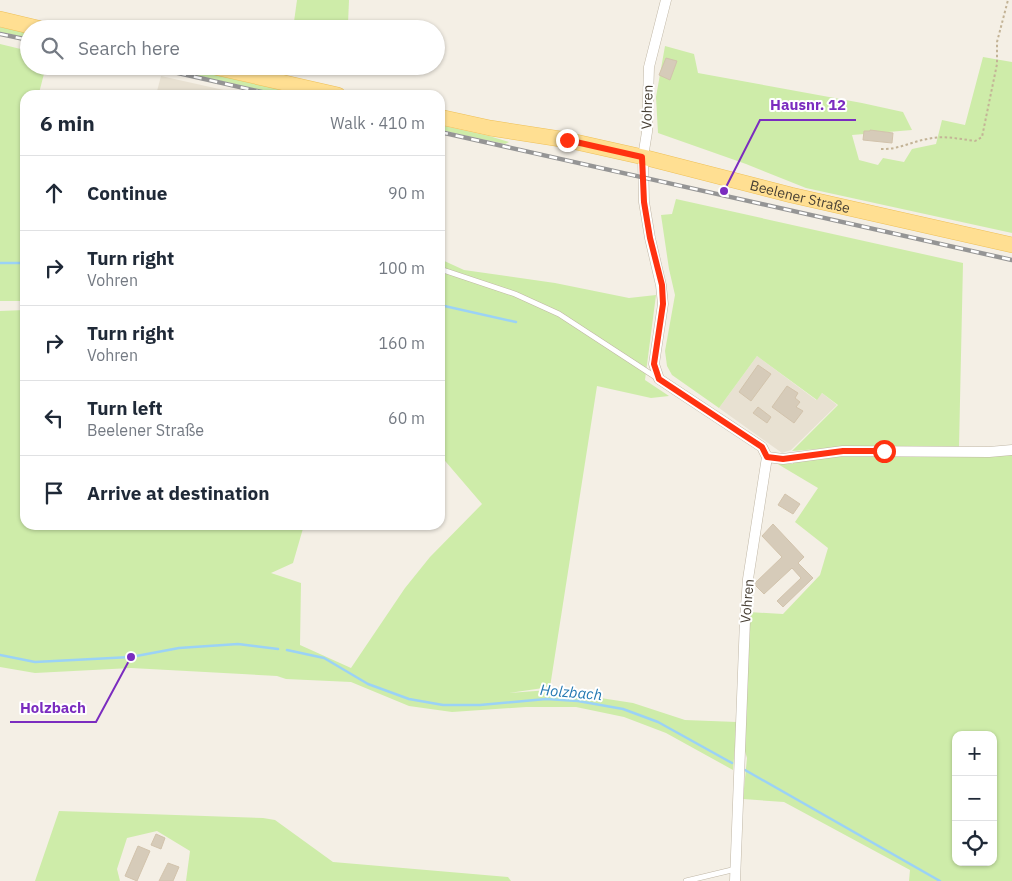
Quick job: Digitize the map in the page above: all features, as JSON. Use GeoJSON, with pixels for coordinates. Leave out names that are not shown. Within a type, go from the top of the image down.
{"type":"FeatureCollection","features":[{"type":"Feature","properties":{"kind":"main road"},"geometry":{"type":"LineString","coordinates":[[0,19],[20,24]]}},
{"type":"Feature","properties":{"kind":"main road"},"geometry":{"type":"LineString","coordinates":[[250,75],[316,90]]}},
{"type":"Feature","properties":{"kind":"main road","name":"Beelener Straße"},"geometry":{"type":"LineString","coordinates":[[445,118],[490,128],[567,140],[642,157],[791,196],[1012,245]]}},
{"type":"Feature","properties":{"kind":"street","name":"Vohren"},"geometry":{"type":"LineString","coordinates":[[659,379],[654,364],[663,304],[662,285],[650,238],[644,202],[642,157],[648,132],[649,67],[666,0]]}},
{"type":"Feature","properties":{"kind":"street"},"geometry":{"type":"LineString","coordinates":[[659,379],[762,447],[767,457],[783,459],[843,451],[990,452],[1012,450]]}},
{"type":"Feature","properties":{"kind":"street","name":"Vohren"},"geometry":{"type":"LineString","coordinates":[[735,881],[745,620],[752,554],[767,457]]}},
{"type":"Feature","properties":{"kind":"lane"},"geometry":{"type":"LineString","coordinates":[[445,271],[538,304],[559,314],[659,379]]}},
{"type":"Feature","properties":{"kind":"lane"},"geometry":{"type":"LineString","coordinates":[[642,368],[649,368],[654,364]]}},
{"type":"Feature","properties":{"kind":"lane"},"geometry":{"type":"LineString","coordinates":[[686,881],[736,868]]}},
{"type":"Feature","properties":{"kind":"path"},"geometry":{"type":"LineString","coordinates":[[881,149],[891,150],[927,139],[945,136],[975,141],[982,137],[997,64],[997,42],[1008,0]]}},
{"type":"Feature","properties":{"kind":"shaded area"},"geometry":{"type":"Polygon","coordinates":[[[161,76],[224,90],[157,90],[161,76]]]}},
{"type":"Feature","properties":{"kind":"shaded area"},"geometry":{"type":"Polygon","coordinates":[[[757,356],[816,400],[822,393],[837,405],[791,450],[782,453],[719,408],[757,356]]]}},
{"type":"Feature","properties":{"kind":"green space"},"geometry":{"type":"Polygon","coordinates":[[[297,0],[349,0],[348,20],[294,20],[297,0]]]}},
{"type":"Feature","properties":{"kind":"green space"},"geometry":{"type":"Polygon","coordinates":[[[0,27],[20,31],[20,36],[0,32],[0,27]]]}},
{"type":"Feature","properties":{"kind":"green space"},"geometry":{"type":"Polygon","coordinates":[[[0,44],[20,49],[20,75],[44,75],[40,90],[20,90],[20,301],[0,301],[0,44]]]}},
{"type":"Feature","properties":{"kind":"green space"},"geometry":{"type":"Polygon","coordinates":[[[665,46],[694,54],[698,73],[903,112],[912,130],[852,135],[859,160],[878,165],[883,158],[904,162],[912,149],[936,144],[942,120],[965,125],[983,57],[1012,62],[1012,233],[806,188],[746,164],[658,133],[656,97],[665,46]]]}},
{"type":"Feature","properties":{"kind":"green space"},"geometry":{"type":"Polygon","coordinates":[[[195,75],[217,75],[283,90],[262,90],[195,75]]]}},
{"type":"Feature","properties":{"kind":"green space"},"geometry":{"type":"Polygon","coordinates":[[[445,126],[509,142],[505,144],[445,131],[445,126]]]}},
{"type":"Feature","properties":{"kind":"green space"},"geometry":{"type":"Polygon","coordinates":[[[676,199],[963,263],[959,447],[844,447],[792,451],[838,405],[822,393],[817,400],[757,356],[719,408],[672,375],[667,366],[665,351],[675,295],[661,215],[672,214],[676,199]]]}},
{"type":"Feature","properties":{"kind":"green space"},"geometry":{"type":"Polygon","coordinates":[[[445,261],[464,270],[555,283],[629,298],[656,295],[645,380],[669,396],[651,398],[597,386],[550,687],[509,693],[549,690],[633,703],[685,720],[737,722],[733,770],[666,733],[624,717],[576,707],[526,707],[452,712],[409,706],[351,682],[131,668],[35,673],[0,667],[0,311],[20,310],[20,530],[303,530],[293,563],[271,573],[301,583],[300,645],[351,668],[405,588],[430,557],[482,504],[445,461],[445,261]]]}},
{"type":"Feature","properties":{"kind":"green space"},"geometry":{"type":"Polygon","coordinates":[[[841,454],[1012,455],[1012,881],[909,881],[910,870],[784,802],[743,799],[747,758],[744,748],[749,612],[783,614],[820,575],[828,548],[795,522],[818,488],[776,463],[793,464],[792,460],[841,454]]]}},
{"type":"Feature","properties":{"kind":"green space"},"geometry":{"type":"Polygon","coordinates":[[[59,811],[263,818],[275,820],[333,862],[508,877],[511,881],[186,881],[190,851],[157,831],[127,838],[117,869],[120,881],[35,881],[59,811]]]}},
{"type":"Feature","properties":{"kind":"building"},"geometry":{"type":"Polygon","coordinates":[[[666,58],[677,61],[670,80],[659,75],[666,58]]]}},
{"type":"Feature","properties":{"kind":"building"},"geometry":{"type":"Polygon","coordinates":[[[864,131],[893,133],[892,143],[863,140],[864,131]]]}},
{"type":"Feature","properties":{"kind":"building"},"geometry":{"type":"Polygon","coordinates":[[[758,365],[771,374],[751,401],[739,392],[758,365]]]}},
{"type":"Feature","properties":{"kind":"building"},"geometry":{"type":"Polygon","coordinates":[[[787,386],[798,393],[795,398],[800,402],[796,407],[803,411],[794,423],[772,407],[787,386]]]}},
{"type":"Feature","properties":{"kind":"building"},"geometry":{"type":"Polygon","coordinates":[[[758,407],[771,417],[767,423],[753,413],[758,407]]]}},
{"type":"Feature","properties":{"kind":"building"},"geometry":{"type":"Polygon","coordinates":[[[785,494],[800,504],[793,514],[778,505],[785,494]]]}},
{"type":"Feature","properties":{"kind":"building"},"geometry":{"type":"Polygon","coordinates":[[[773,524],[804,557],[798,563],[813,578],[783,607],[777,601],[801,578],[792,568],[764,594],[754,584],[782,557],[762,536],[773,524]]]}},
{"type":"Feature","properties":{"kind":"building"},"geometry":{"type":"Polygon","coordinates":[[[156,834],[165,838],[161,849],[151,845],[156,834]]]}},
{"type":"Feature","properties":{"kind":"building"},"geometry":{"type":"Polygon","coordinates":[[[138,846],[150,851],[137,881],[125,876],[138,846]]]}},
{"type":"Feature","properties":{"kind":"building"},"geometry":{"type":"Polygon","coordinates":[[[168,863],[179,867],[173,881],[159,881],[168,863]]]}},
{"type":"Feature","properties":{"kind":"waterway"},"geometry":{"type":"LineString","coordinates":[[0,263],[20,263]]}},
{"type":"Feature","properties":{"kind":"waterway"},"geometry":{"type":"LineString","coordinates":[[445,306],[516,322]]}},
{"type":"Feature","properties":{"kind":"waterway","name":"Holzbach"},"geometry":{"type":"LineString","coordinates":[[0,655],[35,662],[131,657],[179,648],[238,644],[278,649]]}},
{"type":"Feature","properties":{"kind":"waterway","name":"Holzbach"},"geometry":{"type":"LineString","coordinates":[[287,650],[324,658],[368,684],[409,699],[443,705],[480,705],[546,699],[578,701],[623,709],[658,722],[732,763]]}},
{"type":"Feature","properties":{"kind":"waterway","name":"Holzbach"},"geometry":{"type":"LineString","coordinates":[[745,770],[940,881]]}},
{"type":"Feature","properties":{"kind":"railway"},"geometry":{"type":"LineString","coordinates":[[0,34],[20,38]]}},
{"type":"Feature","properties":{"kind":"railway"},"geometry":{"type":"LineString","coordinates":[[187,75],[253,90]]}},
{"type":"Feature","properties":{"kind":"railway"},"geometry":{"type":"LineString","coordinates":[[445,133],[1012,260]]}},
{"type":"Feature","properties":{"kind":"place","name":"Hausnr. 12"},"geometry":{"type":"Point","coordinates":[724,191]}},
{"type":"Feature","properties":{"kind":"place","name":"Holzbach"},"geometry":{"type":"Point","coordinates":[131,657]}},
{"type":"Feature","properties":{"kind":"route"},"geometry":{"type":"LineString","coordinates":[[567,140],[642,157],[644,202],[650,238],[662,285],[663,304],[654,364],[659,379],[762,447],[767,457],[783,459],[843,451],[884,451]]}}]}
